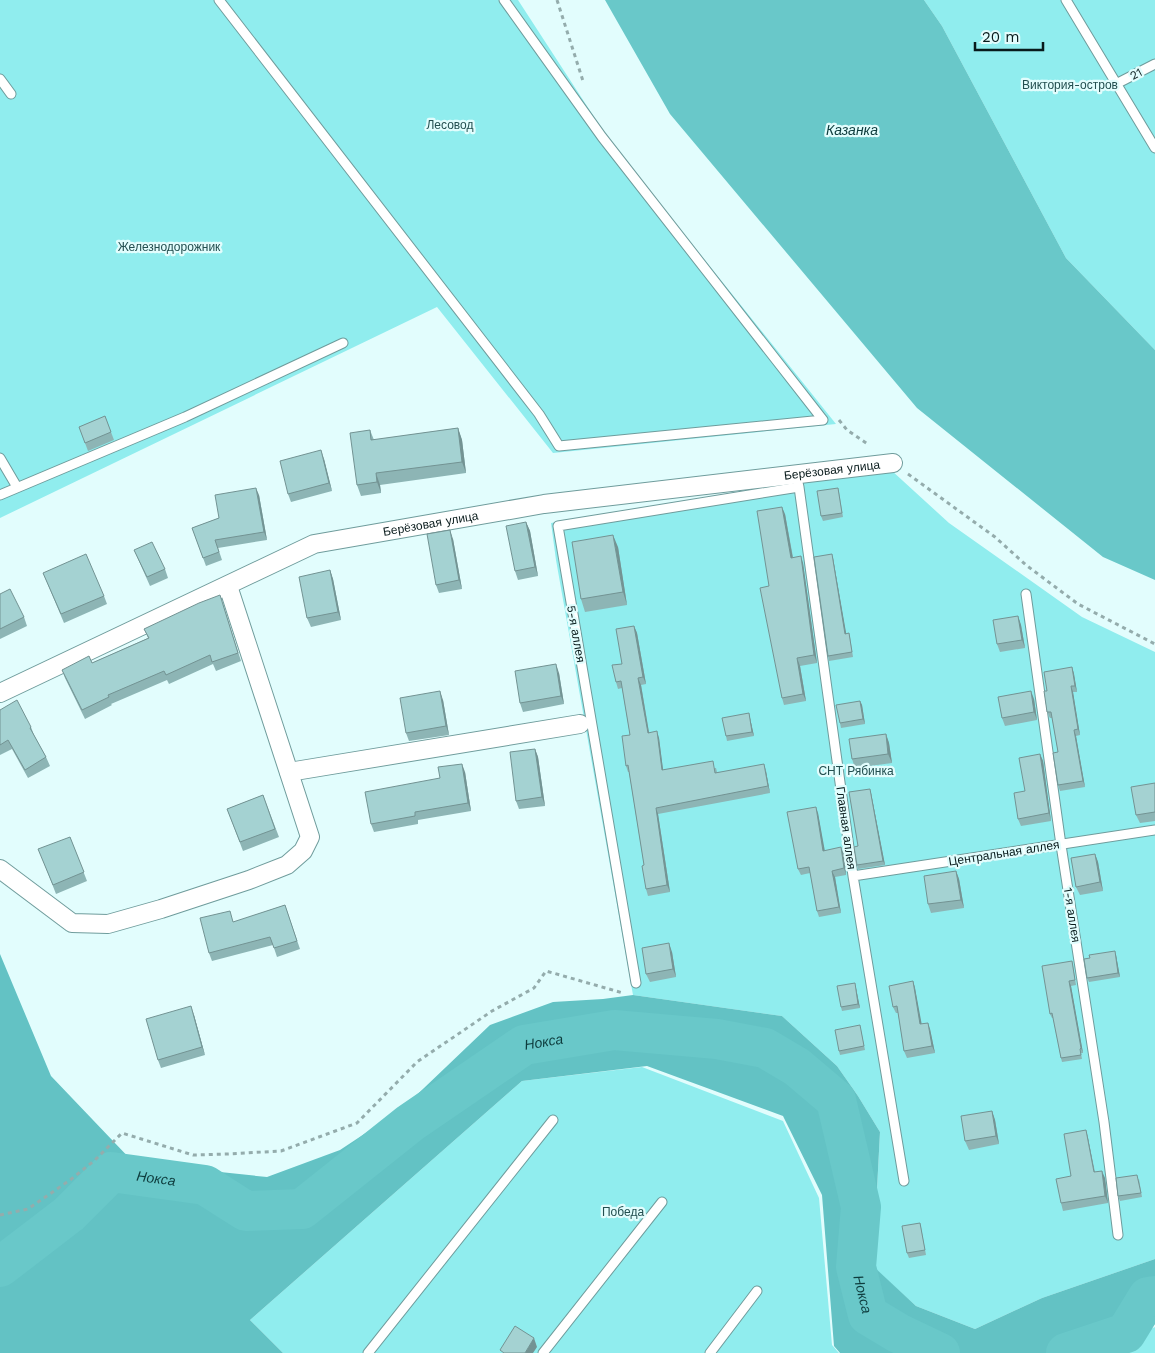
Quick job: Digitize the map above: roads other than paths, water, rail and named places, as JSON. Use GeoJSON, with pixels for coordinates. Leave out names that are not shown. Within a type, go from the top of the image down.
{"type":"FeatureCollection","features":[{"type":"Feature","properties":{"kind":"street","name":"Берёзовая улица"},"geometry":{"type":"LineString","coordinates":[[0,694],[314,544],[544,504],[797,480],[893,463]]}},
{"type":"Feature","properties":{"kind":"street"},"geometry":{"type":"LineString","coordinates":[[0,869],[72,923],[108,924],[249,880],[287,865],[303,851],[310,836],[228,586]]}},
{"type":"Feature","properties":{"kind":"street"},"geometry":{"type":"LineString","coordinates":[[289,772],[580,724]]}},
{"type":"Feature","properties":{"kind":"lane"},"geometry":{"type":"LineString","coordinates":[[219,0],[533,406],[559,446],[823,420],[602,137],[504,0]]}},
{"type":"Feature","properties":{"kind":"lane"},"geometry":{"type":"LineString","coordinates":[[1066,0],[1155,148]]}},
{"type":"Feature","properties":{"kind":"lane","name":"21"},"geometry":{"type":"LineString","coordinates":[[1116,84],[1155,64]]}},
{"type":"Feature","properties":{"kind":"lane"},"geometry":{"type":"LineString","coordinates":[[0,79],[11,94]]}},
{"type":"Feature","properties":{"kind":"lane"},"geometry":{"type":"LineString","coordinates":[[0,495],[185,417],[343,343]]}},
{"type":"Feature","properties":{"kind":"lane"},"geometry":{"type":"LineString","coordinates":[[0,458],[17,487]]}},
{"type":"Feature","properties":{"kind":"lane","name":"Главная аллея"},"geometry":{"type":"LineString","coordinates":[[797,480],[853,876],[904,1181]]}},
{"type":"Feature","properties":{"kind":"lane","name":"5-я аллея"},"geometry":{"type":"LineString","coordinates":[[636,983],[558,526],[797,480]]}},
{"type":"Feature","properties":{"kind":"lane","name":"1-я аллея"},"geometry":{"type":"LineString","coordinates":[[1026,594],[1061,844],[1104,1122],[1118,1235]]}},
{"type":"Feature","properties":{"kind":"lane","name":"Центральная аллея"},"geometry":{"type":"LineString","coordinates":[[853,876],[1155,830]]}},
{"type":"Feature","properties":{"kind":"lane"},"geometry":{"type":"LineString","coordinates":[[368,1353],[553,1120]]}},
{"type":"Feature","properties":{"kind":"lane"},"geometry":{"type":"LineString","coordinates":[[543,1353],[662,1202]]}},
{"type":"Feature","properties":{"kind":"lane"},"geometry":{"type":"LineString","coordinates":[[710,1353],[757,1291]]}},
{"type":"Feature","properties":{"kind":"water","name":"Казанка"},"geometry":{"type":"Polygon","coordinates":[[[605,0],[924,0],[942,26],[1066,258],[1155,350],[1155,580],[1103,557],[917,408],[670,114],[605,0]]]}},
{"type":"Feature","properties":{"kind":"waterway","name":"Нокса"},"geometry":{"type":"LineString","coordinates":[[0,1267],[69,1214],[111,1172],[205,1185],[246,1211],[302,1209],[410,1123],[524,1045],[614,1030],[717,1039],[765,1048],[797,1067],[836,1100],[861,1207],[856,1267],[868,1315],[898,1333],[940,1353]]}},
{"type":"Feature","properties":{"kind":"waterway","name":"Нокса"},"geometry":{"type":"LineString","coordinates":[[1066,1353],[1126,1333],[1148,1297],[1155,1296]]}},
{"type":"Feature","properties":{"kind":"park label","name":"Виктория-остров"},"geometry":{"type":"Point","coordinates":[1070,85]}},
{"type":"Feature","properties":{"kind":"park label","name":"Лесовод"},"geometry":{"type":"Point","coordinates":[450,125]}},
{"type":"Feature","properties":{"kind":"park label","name":"Железнодорожник"},"geometry":{"type":"Point","coordinates":[169,247]}},
{"type":"Feature","properties":{"kind":"park label","name":"СНТ Рябинка"},"geometry":{"type":"Point","coordinates":[856,771]}},
{"type":"Feature","properties":{"kind":"park label","name":"Победа"},"geometry":{"type":"Point","coordinates":[623,1212]}}]}
